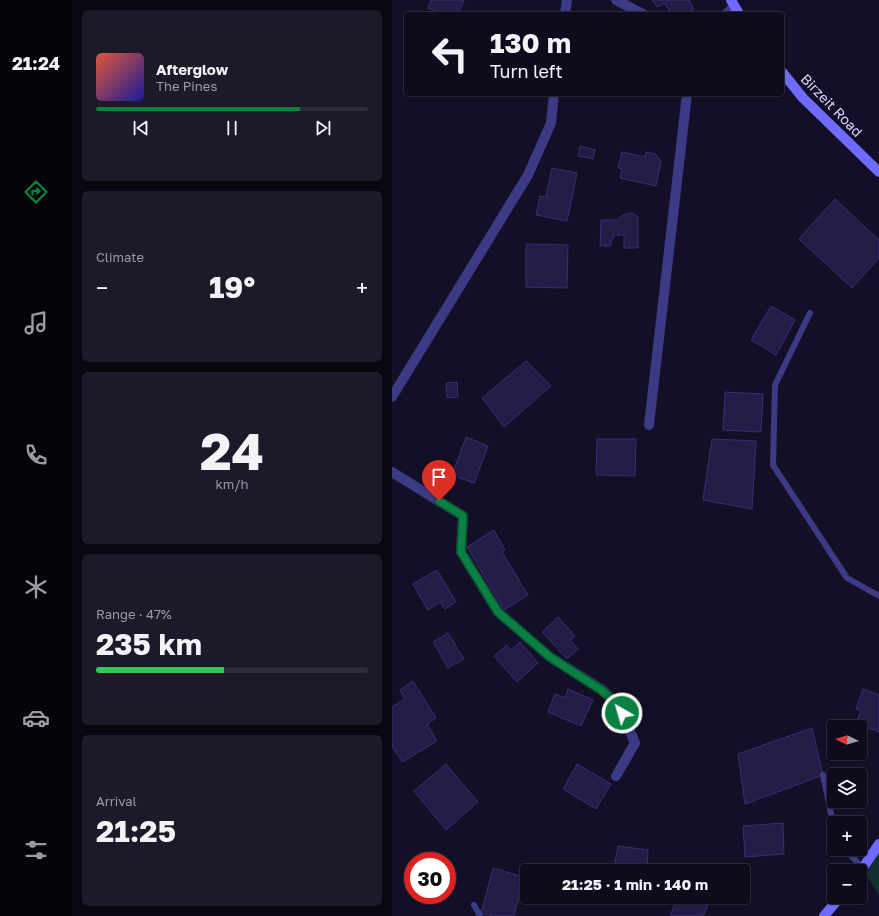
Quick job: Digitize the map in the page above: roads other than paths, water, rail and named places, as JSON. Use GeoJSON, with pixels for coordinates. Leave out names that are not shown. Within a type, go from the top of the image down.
{"type":"FeatureCollection","features":[{"type":"Feature","properties":{"kind":"main road","name":"Birzeit Road"},"geometry":{"type":"LineString","coordinates":[[784,74],[809,103],[879,172]]}},
{"type":"Feature","properties":{"kind":"main road"},"geometry":{"type":"LineString","coordinates":[[865,864],[879,844]]}},
{"type":"Feature","properties":{"kind":"main road"},"geometry":{"type":"LineString","coordinates":[[824,916],[834,904]]}},
{"type":"Feature","properties":{"kind":"street"},"geometry":{"type":"LineString","coordinates":[[565,12],[567,0]]}},
{"type":"Feature","properties":{"kind":"street"},"geometry":{"type":"LineString","coordinates":[[616,0],[639,12]]}},
{"type":"Feature","properties":{"kind":"street"},"geometry":{"type":"LineString","coordinates":[[392,397],[528,175],[551,123],[554,96]]}},
{"type":"Feature","properties":{"kind":"street"},"geometry":{"type":"LineString","coordinates":[[648,425],[687,96]]}},
{"type":"Feature","properties":{"kind":"street"},"geometry":{"type":"LineString","coordinates":[[392,472],[463,516],[461,552],[498,612],[550,657],[601,690],[619,705],[635,743],[616,776]]}},
{"type":"Feature","properties":{"kind":"lane"},"geometry":{"type":"LineString","coordinates":[[810,313],[775,384],[773,464],[847,578],[879,596]]}},
{"type":"Feature","properties":{"kind":"lane"},"geometry":{"type":"LineString","coordinates":[[823,774],[832,816]]}},
{"type":"Feature","properties":{"kind":"lane"},"geometry":{"type":"LineString","coordinates":[[850,856],[856,864]]}},
{"type":"Feature","properties":{"kind":"lane"},"geometry":{"type":"LineString","coordinates":[[474,905],[480,916]]}}]}
